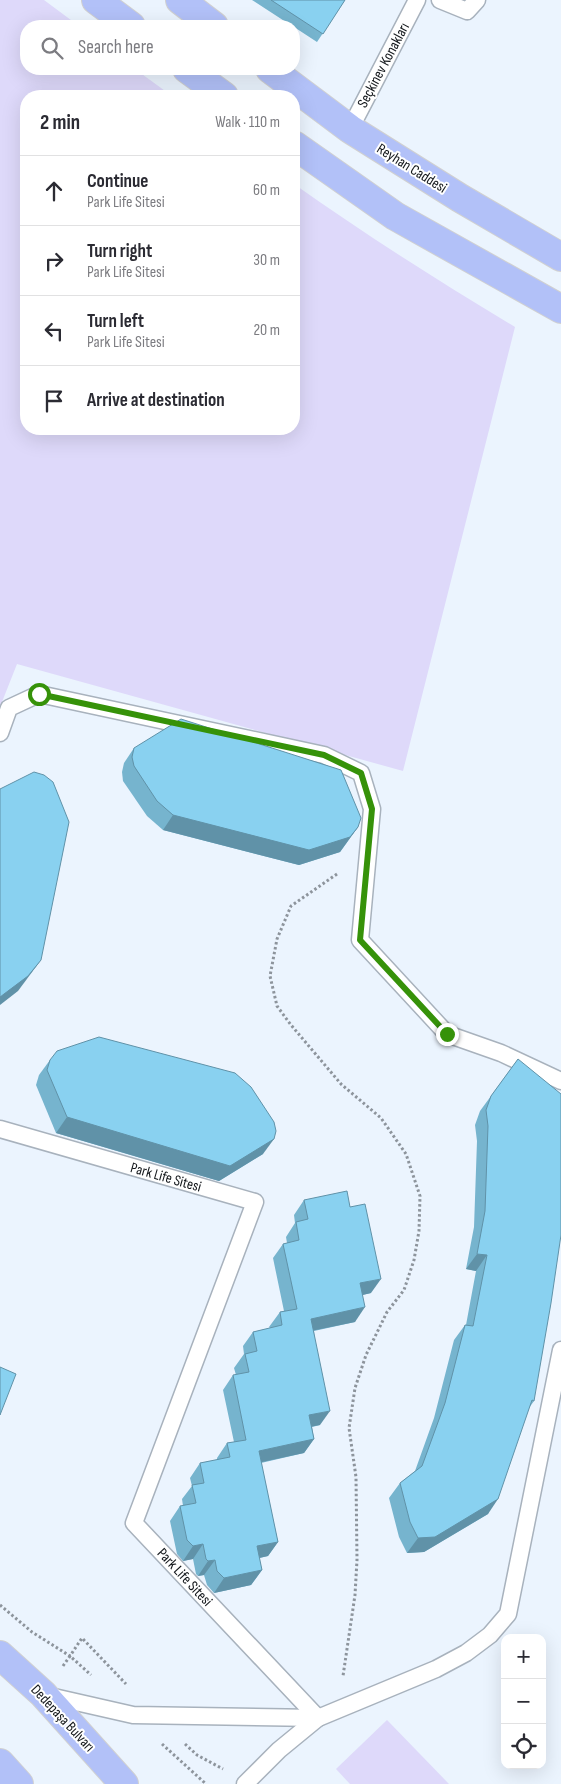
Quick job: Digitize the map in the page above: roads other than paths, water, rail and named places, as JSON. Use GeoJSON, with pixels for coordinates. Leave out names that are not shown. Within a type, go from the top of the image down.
{"type":"FeatureCollection","features":[{"type":"Feature","properties":{"kind":"main road"},"geometry":{"type":"LineString","coordinates":[[96,0],[123,20]]}},
{"type":"Feature","properties":{"kind":"main road"},"geometry":{"type":"LineString","coordinates":[[180,0],[206,20]]}},
{"type":"Feature","properties":{"kind":"main road"},"geometry":{"type":"LineString","coordinates":[[195,75],[216,90]]}},
{"type":"Feature","properties":{"kind":"main road","name":"Reyhan Caddesi"},"geometry":{"type":"LineString","coordinates":[[278,75],[298,90]]}},
{"type":"Feature","properties":{"kind":"main road","name":"Reyhan Caddesi"},"geometry":{"type":"LineString","coordinates":[[300,92],[350,129],[460,198],[561,257]]}},
{"type":"Feature","properties":{"kind":"main road"},"geometry":{"type":"LineString","coordinates":[[300,149],[395,216],[561,309]]}},
{"type":"Feature","properties":{"kind":"main road","name":"Dedepaşa Bulvarı"},"geometry":{"type":"LineString","coordinates":[[0,1655],[43,1694],[124,1784]]}},
{"type":"Feature","properties":{"kind":"main road"},"geometry":{"type":"LineString","coordinates":[[0,1763],[19,1784]]}},
{"type":"Feature","properties":{"kind":"lane","name":"Seçkinev Konakları"},"geometry":{"type":"LineString","coordinates":[[350,129],[417,0]]}},
{"type":"Feature","properties":{"kind":"lane"},"geometry":{"type":"LineString","coordinates":[[440,0],[468,11],[477,0]]}},
{"type":"Feature","properties":{"kind":"lane"},"geometry":{"type":"LineString","coordinates":[[0,733],[8,708],[39,694],[324,755],[361,773],[372,809],[360,940],[447,1034],[500,1053],[561,1081]]}},
{"type":"Feature","properties":{"kind":"lane","name":"Park Life Sitesi"},"geometry":{"type":"LineString","coordinates":[[0,1129],[255,1202],[134,1523],[318,1718]]}},
{"type":"Feature","properties":{"kind":"lane"},"geometry":{"type":"LineString","coordinates":[[245,1784],[279,1750],[318,1718],[436,1669],[466,1653],[490,1635],[508,1614],[561,1350]]}},
{"type":"Feature","properties":{"kind":"lane"},"geometry":{"type":"LineString","coordinates":[[43,1694],[133,1715],[318,1718]]}}]}
